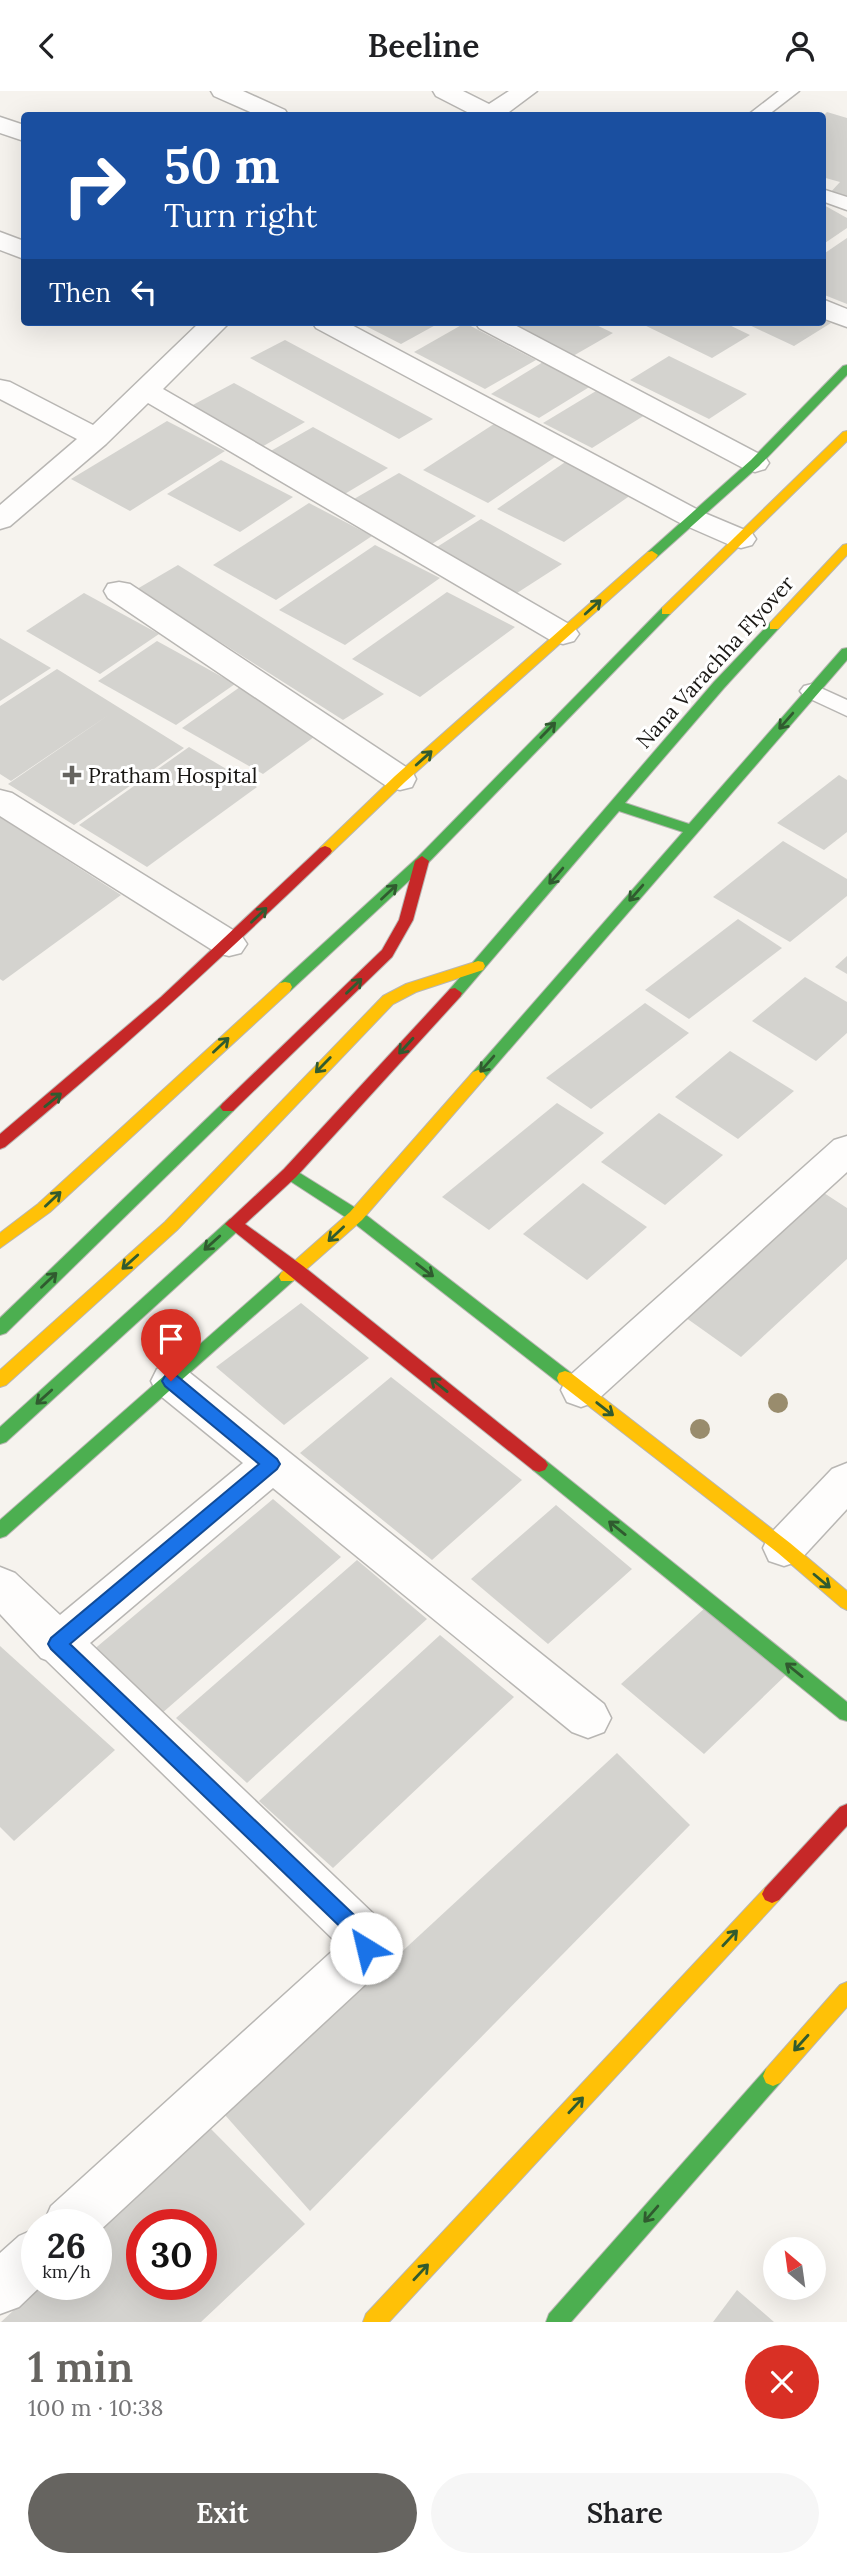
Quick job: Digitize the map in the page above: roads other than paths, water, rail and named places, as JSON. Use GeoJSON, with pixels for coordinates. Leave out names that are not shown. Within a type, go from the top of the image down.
{"type":"FeatureCollection","features":[{"type":"Feature","properties":{"kind":"main road"},"geometry":{"type":"LineString","coordinates":[[0,1143],[84,1075],[229,944],[400,779],[755,463],[847,368]]}},
{"type":"Feature","properties":{"kind":"main road"},"geometry":{"type":"LineString","coordinates":[[0,1242],[44,1208],[422,861],[610,666],[847,434]]}},
{"type":"Feature","properties":{"kind":"main road","name":"Nana Varachha Flyover"},"geometry":{"type":"LineString","coordinates":[[0,1437],[290,1173],[480,965],[719,685],[847,548]]}},
{"type":"Feature","properties":{"kind":"main road"},"geometry":{"type":"LineString","coordinates":[[0,1531],[356,1216],[847,652]]}},
{"type":"Feature","properties":{"kind":"main road"},"geometry":{"type":"LineString","coordinates":[[617,805],[691,831]]}},
{"type":"Feature","properties":{"kind":"main road"},"geometry":{"type":"LineString","coordinates":[[0,1328],[387,953],[402,933],[410,914],[422,861]]}},
{"type":"Feature","properties":{"kind":"main road"},"geometry":{"type":"LineString","coordinates":[[0,1380],[171,1226],[388,1000],[411,988],[480,965]]}},
{"type":"Feature","properties":{"kind":"main road"},"geometry":{"type":"LineString","coordinates":[[290,1173],[356,1216],[784,1548],[847,1602]]}},
{"type":"Feature","properties":{"kind":"main road"},"geometry":{"type":"LineString","coordinates":[[233,1224],[297,1270],[847,1713]]}},
{"type":"Feature","properties":{"kind":"main road"},"geometry":{"type":"LineString","coordinates":[[374,2322],[847,1813]]}},
{"type":"Feature","properties":{"kind":"main road"},"geometry":{"type":"LineString","coordinates":[[557,2322],[847,1992]]}},
{"type":"Feature","properties":{"kind":"street"},"geometry":{"type":"LineString","coordinates":[[223,91],[269,112]]}},
{"type":"Feature","properties":{"kind":"street"},"geometry":{"type":"LineString","coordinates":[[445,91],[484,112]]}},
{"type":"Feature","properties":{"kind":"street"},"geometry":{"type":"LineString","coordinates":[[494,112],[526,91]]}},
{"type":"Feature","properties":{"kind":"street"},"geometry":{"type":"LineString","coordinates":[[0,124],[21,133]]}},
{"type":"Feature","properties":{"kind":"street"},"geometry":{"type":"LineString","coordinates":[[0,240],[21,250]]}},
{"type":"Feature","properties":{"kind":"street"},"geometry":{"type":"LineString","coordinates":[[826,309],[847,319]]}},
{"type":"Feature","properties":{"kind":"street"},"geometry":{"type":"LineString","coordinates":[[0,520],[96,438],[145,390],[198,326]]}},
{"type":"Feature","properties":{"kind":"street"},"geometry":{"type":"LineString","coordinates":[[333,326],[692,518],[741,539]]}},
{"type":"Feature","properties":{"kind":"street"},"geometry":{"type":"LineString","coordinates":[[497,326],[755,463]]}},
{"type":"Feature","properties":{"kind":"street"},"geometry":{"type":"LineString","coordinates":[[0,388],[96,438]]}},
{"type":"Feature","properties":{"kind":"street"},"geometry":{"type":"LineString","coordinates":[[145,390],[563,633]]}},
{"type":"Feature","properties":{"kind":"street"},"geometry":{"type":"LineString","coordinates":[[118,591],[400,779]]}},
{"type":"Feature","properties":{"kind":"street"},"geometry":{"type":"LineString","coordinates":[[0,801],[229,944]]}},
{"type":"Feature","properties":{"kind":"street"},"geometry":{"type":"LineString","coordinates":[[581,1390],[842,1162]]}},
{"type":"Feature","properties":{"kind":"street"},"geometry":{"type":"LineString","coordinates":[[171,1381],[588,1719]]}},
{"type":"Feature","properties":{"kind":"street"},"geometry":{"type":"LineString","coordinates":[[57,1644],[271,1464]]}},
{"type":"Feature","properties":{"kind":"street"},"geometry":{"type":"LineString","coordinates":[[784,1548],[847,1481]]}},
{"type":"Feature","properties":{"kind":"street"},"geometry":{"type":"LineString","coordinates":[[0,1585],[57,1644],[363,1936],[366,1948],[364,1954],[85,2209]]}},
{"type":"Feature","properties":{"kind":"street"},"geometry":{"type":"LineString","coordinates":[[0,2288],[21,2269]]}},
{"type":"Feature","properties":{"kind":"lane"},"geometry":{"type":"LineString","coordinates":[[761,112],[790,91]]}},
{"type":"Feature","properties":{"kind":"lane"},"geometry":{"type":"LineString","coordinates":[[826,196],[847,204]]}},
{"type":"Feature","properties":{"kind":"lane"},"geometry":{"type":"LineString","coordinates":[[812,691],[847,709]]}},
{"type":"Feature","properties":{"kind":"place","name":"Pratham Hospital"},"geometry":{"type":"Point","coordinates":[72,775]}}]}
